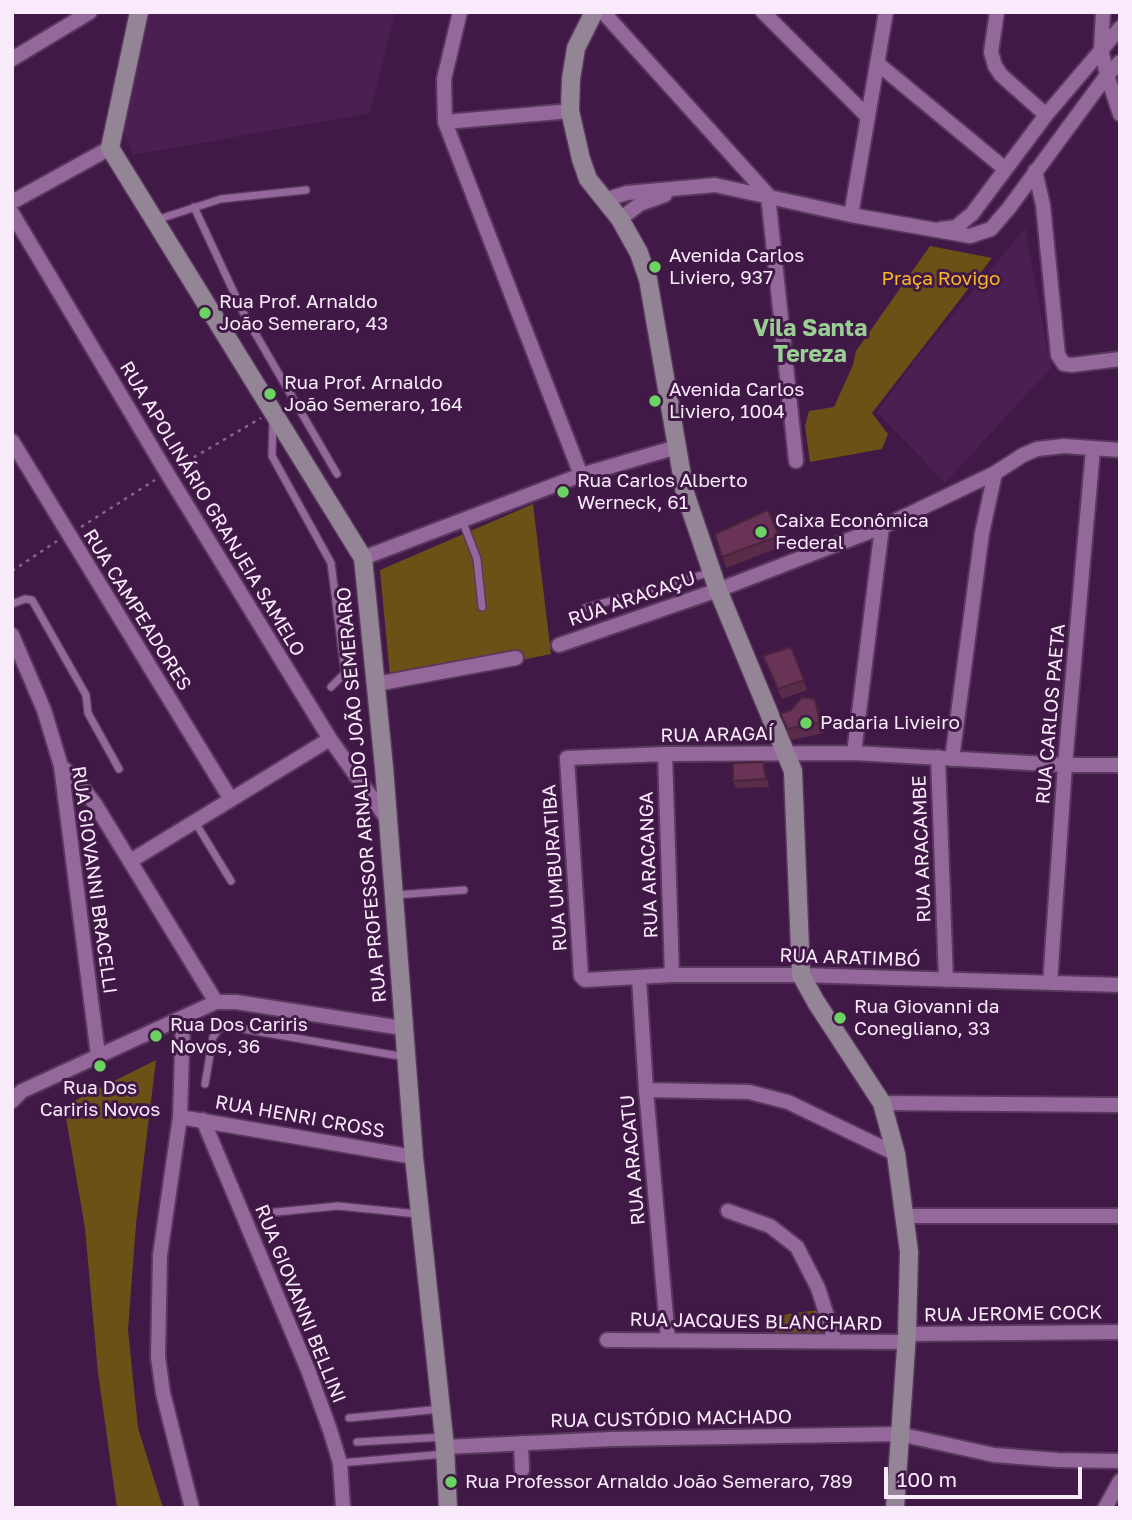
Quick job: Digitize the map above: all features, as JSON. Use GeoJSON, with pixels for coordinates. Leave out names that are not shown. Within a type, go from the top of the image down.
{"type":"FeatureCollection","features":[{"type":"Feature","properties":{"kind":"street"},"geometry":{"type":"LineString","coordinates":[[12,59],[90,12]]}},
{"type":"Feature","properties":{"kind":"street"},"geometry":{"type":"LineString","coordinates":[[12,202],[110,148],[139,12]]}},
{"type":"Feature","properties":{"kind":"street"},"geometry":{"type":"LineString","coordinates":[[460,12],[444,79],[445,122],[581,475]]}},
{"type":"Feature","properties":{"kind":"street"},"geometry":{"type":"LineString","coordinates":[[594,12],[576,48],[571,79],[570,111],[581,159],[588,179],[633,238],[648,279],[685,493],[718,590],[793,771],[801,975],[882,1102],[896,1154],[909,1252],[895,1508]]}},
{"type":"Feature","properties":{"kind":"street"},"geometry":{"type":"LineString","coordinates":[[603,12],[768,195],[796,461]]}},
{"type":"Feature","properties":{"kind":"street"},"geometry":{"type":"LineString","coordinates":[[763,12],[868,117]]}},
{"type":"Feature","properties":{"kind":"street"},"geometry":{"type":"LineString","coordinates":[[851,215],[886,12]]}},
{"type":"Feature","properties":{"kind":"street"},"geometry":{"type":"LineString","coordinates":[[997,12],[991,52],[995,66],[1001,75],[1046,115]]}},
{"type":"Feature","properties":{"kind":"street"},"geometry":{"type":"LineString","coordinates":[[1103,12],[1101,48],[1120,114]]}},
{"type":"Feature","properties":{"kind":"street"},"geometry":{"type":"LineString","coordinates":[[940,230],[956,227],[972,214],[1046,115],[1120,28]]}},
{"type":"Feature","properties":{"kind":"street"},"geometry":{"type":"LineString","coordinates":[[604,200],[627,193],[715,185],[851,215],[970,236],[991,229],[1107,75],[1120,62]]}},
{"type":"Feature","properties":{"kind":"street"},"geometry":{"type":"LineString","coordinates":[[877,63],[1004,168]]}},
{"type":"Feature","properties":{"kind":"street"},"geometry":{"type":"LineString","coordinates":[[445,122],[570,111]]}},
{"type":"Feature","properties":{"kind":"street","name":"RUA PROFESSOR ARNALDO JOÃO SEMERARO"},"geometry":{"type":"LineString","coordinates":[[110,148],[363,558],[376,684],[402,1028],[445,1446],[448,1508]]}},
{"type":"Feature","properties":{"kind":"street"},"geometry":{"type":"LineString","coordinates":[[1035,171],[1043,205],[1058,355],[1064,364],[1072,365],[1120,359]]}},
{"type":"Feature","properties":{"kind":"street"},"geometry":{"type":"LineString","coordinates":[[620,219],[640,204],[660,198],[672,190]]}},
{"type":"Feature","properties":{"kind":"street","name":"RUA APOLINÁRIO GRANJEIA SAMELO"},"geometry":{"type":"LineString","coordinates":[[12,213],[330,739],[387,819]]}},
{"type":"Feature","properties":{"kind":"street","name":"RUA CAMPEADORES"},"geometry":{"type":"LineString","coordinates":[[12,441],[230,798]]}},
{"type":"Feature","properties":{"kind":"street","name":"RUA ARACAÇU"},"geometry":{"type":"LineString","coordinates":[[559,645],[718,590],[882,527],[1037,449],[1064,446],[1120,450]]}},
{"type":"Feature","properties":{"kind":"street"},"geometry":{"type":"LineString","coordinates":[[363,558],[581,475],[677,447]]}},
{"type":"Feature","properties":{"kind":"street","name":"RUA CARLOS PAETA"},"geometry":{"type":"LineString","coordinates":[[1050,983],[1065,765],[1093,449]]}},
{"type":"Feature","properties":{"kind":"street","name":"RUA ARACAMBE"},"geometry":{"type":"LineString","coordinates":[[946,980],[945,758],[982,533],[995,472]]}},
{"type":"Feature","properties":{"kind":"street"},"geometry":{"type":"LineString","coordinates":[[853,753],[882,527]]}},
{"type":"Feature","properties":{"kind":"street","name":"RUA GIOVANNI BRACELLI"},"geometry":{"type":"LineString","coordinates":[[12,635],[44,710],[61,766],[98,1055]]}},
{"type":"Feature","properties":{"kind":"street"},"geometry":{"type":"LineString","coordinates":[[376,684],[516,658]]}},
{"type":"Feature","properties":{"kind":"street"},"geometry":{"type":"LineString","coordinates":[[132,860],[330,739]]}},
{"type":"Feature","properties":{"kind":"street","name":"RUA ARAGAÍ"},"geometry":{"type":"LineString","coordinates":[[567,758],[664,754],[853,753],[1065,765],[1120,765]]}},
{"type":"Feature","properties":{"kind":"street","name":"RUA ARACANGA"},"geometry":{"type":"LineString","coordinates":[[664,754],[672,975]]}},
{"type":"Feature","properties":{"kind":"street","name":"RUA UMBURATIBA"},"geometry":{"type":"LineString","coordinates":[[567,758],[581,976]]}},
{"type":"Feature","properties":{"kind":"street"},"geometry":{"type":"LineString","coordinates":[[61,766],[82,785],[132,860],[216,1002]]}},
{"type":"Feature","properties":{"kind":"street","name":"RUA ARATIMBÓ"},"geometry":{"type":"LineString","coordinates":[[581,976],[587,980],[672,975],[801,975],[1120,985]]}},
{"type":"Feature","properties":{"kind":"street","name":"RUA ARACATU"},"geometry":{"type":"LineString","coordinates":[[639,978],[668,1339]]}},
{"type":"Feature","properties":{"kind":"street"},"geometry":{"type":"LineString","coordinates":[[12,1101],[22,1091],[216,1002],[236,1002],[402,1028]]}},
{"type":"Feature","properties":{"kind":"street"},"geometry":{"type":"LineString","coordinates":[[183,1018],[180,1117],[160,1255],[158,1357],[163,1392],[192,1508]]}},
{"type":"Feature","properties":{"kind":"street"},"geometry":{"type":"LineString","coordinates":[[646,1090],[736,1091],[775,1099],[824,1118],[896,1154]]}},
{"type":"Feature","properties":{"kind":"street"},"geometry":{"type":"LineString","coordinates":[[882,1102],[1120,1105]]}},
{"type":"Feature","properties":{"kind":"street","name":"RUA HENRI CROSS"},"geometry":{"type":"LineString","coordinates":[[180,1117],[414,1157]]}},
{"type":"Feature","properties":{"kind":"street","name":"RUA GIOVANNI BELLINI"},"geometry":{"type":"LineString","coordinates":[[203,1119],[308,1370],[330,1430],[340,1463],[343,1508]]}},
{"type":"Feature","properties":{"kind":"street"},"geometry":{"type":"LineString","coordinates":[[728,1211],[769,1226],[797,1247],[822,1298],[835,1340]]}},
{"type":"Feature","properties":{"kind":"street"},"geometry":{"type":"LineString","coordinates":[[904,1216],[1120,1216]]}},
{"type":"Feature","properties":{"kind":"street","name":"RUA JEROME COCK"},"geometry":{"type":"LineString","coordinates":[[906,1338],[1120,1332]]}},
{"type":"Feature","properties":{"kind":"street","name":"RUA JACQUES BLANCHARD"},"geometry":{"type":"LineString","coordinates":[[607,1340],[774,1342],[906,1338]]}},
{"type":"Feature","properties":{"kind":"street","name":"RUA CUSTÓDIO MACHADO"},"geometry":{"type":"LineString","coordinates":[[445,1446],[612,1439],[899,1434],[994,1455],[1120,1461]]}},
{"type":"Feature","properties":{"kind":"street"},"geometry":{"type":"LineString","coordinates":[[521,1443],[522,1470]]}},
{"type":"Feature","properties":{"kind":"street"},"geometry":{"type":"LineString","coordinates":[[1105,1508],[1120,1481]]}},
{"type":"Feature","properties":{"kind":"lane"},"geometry":{"type":"LineString","coordinates":[[155,220],[221,199],[306,190]]}},
{"type":"Feature","properties":{"kind":"lane"},"geometry":{"type":"LineString","coordinates":[[194,208],[244,314],[337,474]]}},
{"type":"Feature","properties":{"kind":"lane"},"geometry":{"type":"LineString","coordinates":[[273,411],[272,456],[331,563],[345,673],[331,687]]}},
{"type":"Feature","properties":{"kind":"lane"},"geometry":{"type":"LineString","coordinates":[[463,520],[477,559],[482,607]]}},
{"type":"Feature","properties":{"kind":"lane"},"geometry":{"type":"LineString","coordinates":[[584,608],[712,572]]}},
{"type":"Feature","properties":{"kind":"lane"},"geometry":{"type":"LineString","coordinates":[[12,604],[26,599],[32,600],[86,695],[88,713],[119,769]]}},
{"type":"Feature","properties":{"kind":"lane"},"geometry":{"type":"LineString","coordinates":[[194,821],[231,880]]}},
{"type":"Feature","properties":{"kind":"lane"},"geometry":{"type":"LineString","coordinates":[[393,895],[464,890]]}},
{"type":"Feature","properties":{"kind":"lane"},"geometry":{"type":"LineString","coordinates":[[205,1084],[213,1037],[219,1029],[226,1026],[405,1057]]}},
{"type":"Feature","properties":{"kind":"lane"},"geometry":{"type":"LineString","coordinates":[[266,1213],[338,1206],[420,1214]]}},
{"type":"Feature","properties":{"kind":"lane"},"geometry":{"type":"LineString","coordinates":[[349,1418],[441,1409]]}},
{"type":"Feature","properties":{"kind":"lane"},"geometry":{"type":"LineString","coordinates":[[357,1442],[445,1446]]}},
{"type":"Feature","properties":{"kind":"lane"},"geometry":{"type":"LineString","coordinates":[[340,1463],[445,1446]]}},
{"type":"Feature","properties":{"kind":"path"},"geometry":{"type":"LineString","coordinates":[[12,571],[167,473],[273,411]]}},
{"type":"Feature","properties":{"kind":"shaded area"},"geometry":{"type":"Polygon","coordinates":[[[147,12],[395,12],[370,113],[133,155],[119,118],[147,12]]]}},
{"type":"Feature","properties":{"kind":"shaded area"},"geometry":{"type":"Polygon","coordinates":[[[1025,228],[1051,368],[945,483],[877,412],[913,363],[1025,228]]]}},
{"type":"Feature","properties":{"kind":"green space","name":"Praça Rovigo"},"geometry":{"type":"Polygon","coordinates":[[[930,246],[992,258],[872,413],[888,434],[882,449],[810,462],[805,426],[809,411],[834,407],[853,365],[856,351],[930,246]]]}},
{"type":"Feature","properties":{"kind":"green space"},"geometry":{"type":"Polygon","coordinates":[[[533,504],[551,654],[391,687],[380,570],[533,504]]]}},
{"type":"Feature","properties":{"kind":"green space"},"geometry":{"type":"Polygon","coordinates":[[[156,1060],[136,1224],[128,1330],[138,1428],[163,1508],[117,1508],[98,1373],[85,1228],[64,1106],[156,1060]]]}},
{"type":"Feature","properties":{"kind":"green space"},"geometry":{"type":"Polygon","coordinates":[[[825,1309],[833,1336],[775,1340],[774,1316],[825,1309]]]}},
{"type":"Feature","properties":{"kind":"building"},"geometry":{"type":"Polygon","coordinates":[[[768,510],[779,536],[722,557],[715,534],[768,510]]]}},
{"type":"Feature","properties":{"kind":"building"},"geometry":{"type":"Polygon","coordinates":[[[791,647],[804,680],[778,689],[763,656],[791,647]]]}},
{"type":"Feature","properties":{"kind":"building"},"geometry":{"type":"Polygon","coordinates":[[[802,697],[815,699],[820,722],[788,729],[780,714],[791,710],[802,697]]]}},
{"type":"Feature","properties":{"kind":"building"},"geometry":{"type":"Polygon","coordinates":[[[763,762],[766,779],[733,781],[733,763],[763,762]]]}},
{"type":"Feature","properties":{"kind":"place","name":"Avenida Carlos Liviero, 937"},"geometry":{"type":"Point","coordinates":[655,267]}},
{"type":"Feature","properties":{"kind":"place","name":"Rua Prof. Arnaldo João Semeraro, 43"},"geometry":{"type":"Point","coordinates":[205,313]}},
{"type":"Feature","properties":{"kind":"place","name":"Rua Prof. Arnaldo João Semeraro, 164"},"geometry":{"type":"Point","coordinates":[270,394]}},
{"type":"Feature","properties":{"kind":"place","name":"Avenida Carlos Liviero, 1004"},"geometry":{"type":"Point","coordinates":[655,401]}},
{"type":"Feature","properties":{"kind":"place","name":"Rua Carlos Alberto Werneck, 61"},"geometry":{"type":"Point","coordinates":[563,492]}},
{"type":"Feature","properties":{"kind":"place","name":"Caixa Econômica Federal"},"geometry":{"type":"Point","coordinates":[761,532]}},
{"type":"Feature","properties":{"kind":"place","name":"Padaria Livieiro"},"geometry":{"type":"Point","coordinates":[806,723]}},
{"type":"Feature","properties":{"kind":"place","name":"Rua Giovanni da Conegliano, 33"},"geometry":{"type":"Point","coordinates":[840,1018]}},
{"type":"Feature","properties":{"kind":"place","name":"Rua Dos Cariris Novos, 36"},"geometry":{"type":"Point","coordinates":[156,1036]}},
{"type":"Feature","properties":{"kind":"place","name":"Rua Dos Cariris Novos"},"geometry":{"type":"Point","coordinates":[100,1066]}},
{"type":"Feature","properties":{"kind":"place","name":"Rua Professor Arnaldo João Semeraro, 789"},"geometry":{"type":"Point","coordinates":[451,1482]}},
{"type":"Feature","properties":{"kind":"district","name":"Vila Santa Tereza"},"geometry":{"type":"Point","coordinates":[810,342]}}]}
